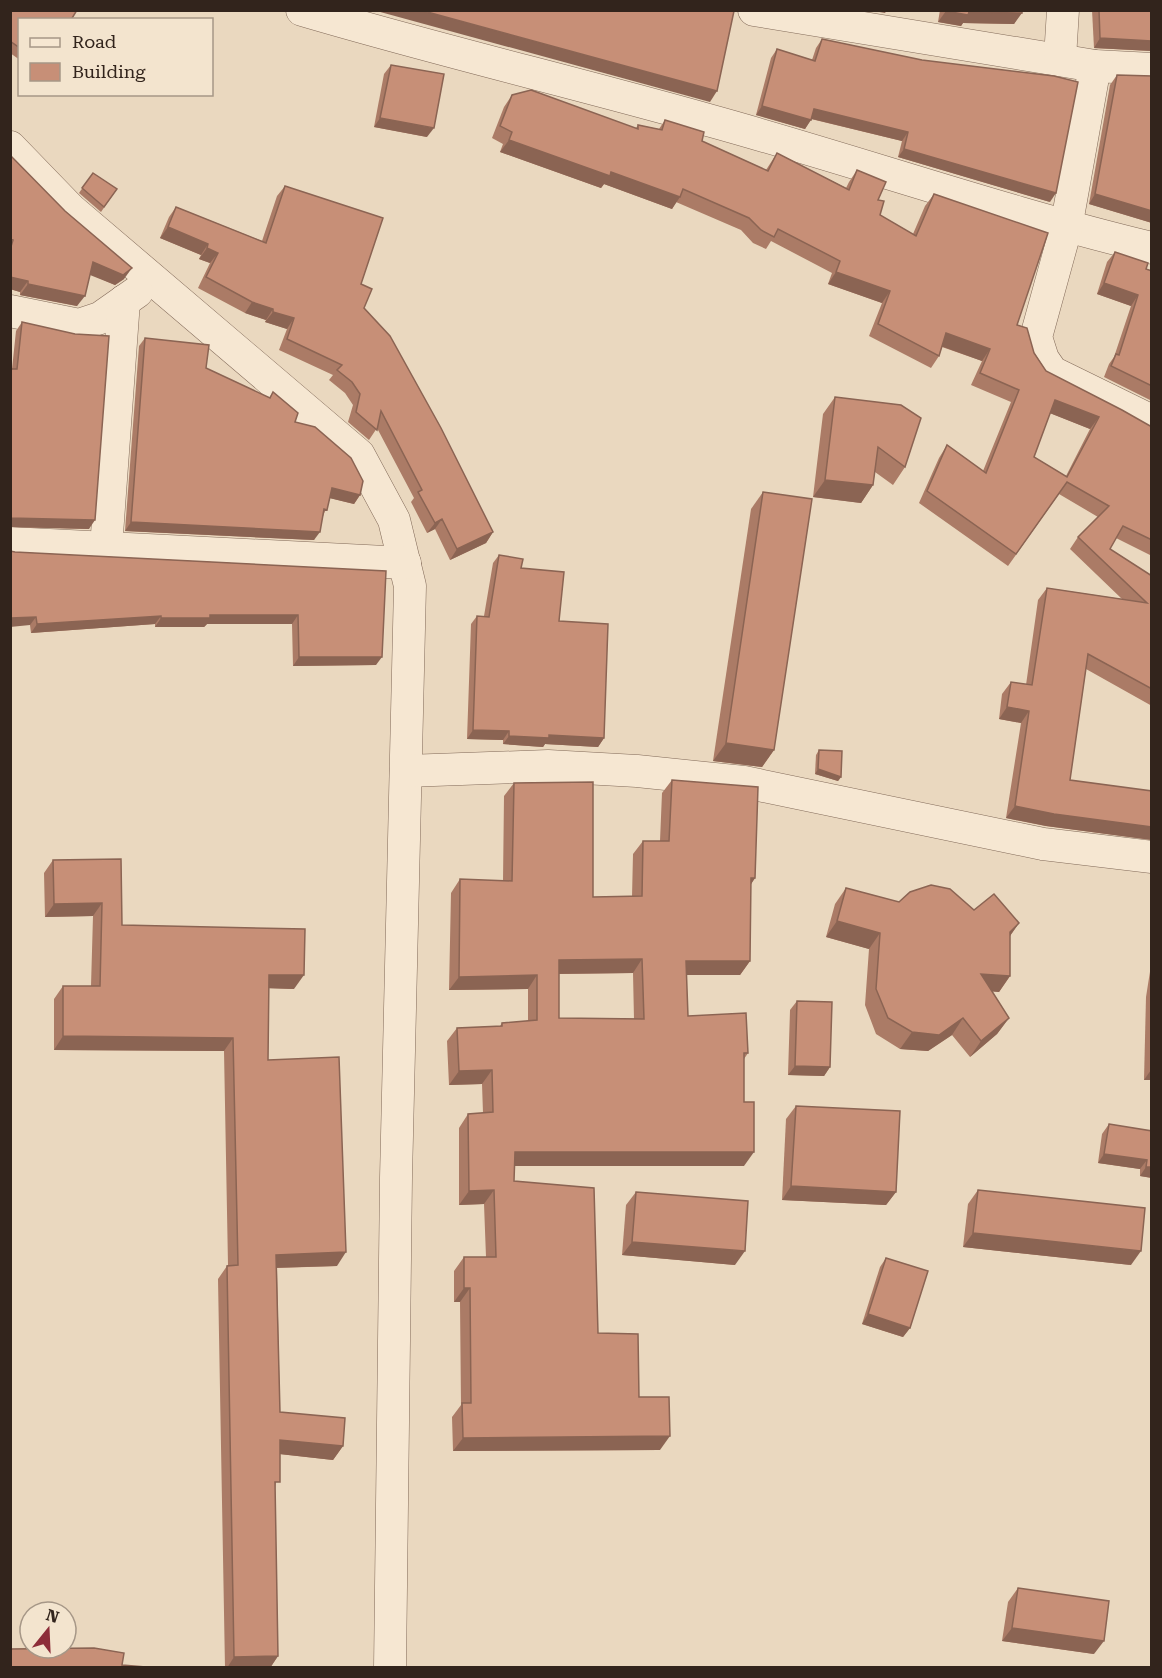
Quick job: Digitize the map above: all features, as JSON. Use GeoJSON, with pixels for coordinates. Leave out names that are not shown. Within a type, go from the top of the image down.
{"type":"FeatureCollection","features":[{"type":"Feature","properties":{"kind":"street"},"geometry":{"type":"LineString","coordinates":[[302,10],[430,48],[709,120],[1066,228],[1152,248]]}},
{"type":"Feature","properties":{"kind":"street"},"geometry":{"type":"LineString","coordinates":[[754,10],[1060,58],[1095,66],[1152,69]]}},
{"type":"Feature","properties":{"kind":"street"},"geometry":{"type":"LineString","coordinates":[[1060,58],[1064,10]]}},
{"type":"Feature","properties":{"kind":"street"},"geometry":{"type":"LineString","coordinates":[[1095,66],[1066,228],[1036,338],[1043,359],[1052,372],[1152,421]]}},
{"type":"Feature","properties":{"kind":"street"},"geometry":{"type":"LineString","coordinates":[[10,147],[70,209],[359,455],[394,520],[405,563],[410,586],[396,1178],[390,1668]]}},
{"type":"Feature","properties":{"kind":"street"},"geometry":{"type":"LineString","coordinates":[[10,311],[79,325],[100,318],[154,280]]}},
{"type":"Feature","properties":{"kind":"street"},"geometry":{"type":"LineString","coordinates":[[106,548],[124,301]]}},
{"type":"Feature","properties":{"kind":"street"},"geometry":{"type":"LineString","coordinates":[[10,543],[405,563]]}},
{"type":"Feature","properties":{"kind":"street"},"geometry":{"type":"LineString","coordinates":[[406,771],[548,766],[637,771],[744,782],[1043,844],[1152,857]]}},
{"type":"Feature","properties":{"kind":"building"},"geometry":{"type":"Polygon","coordinates":[[[10,10],[77,10],[72,18],[18,18],[18,47],[10,41],[10,10]]]}},
{"type":"Feature","properties":{"kind":"building"},"geometry":{"type":"Polygon","coordinates":[[[420,10],[731,10],[734,11],[717,91],[420,10]]]}},
{"type":"Feature","properties":{"kind":"building"},"geometry":{"type":"Polygon","coordinates":[[[946,10],[1022,10],[1022,13],[969,12],[968,15],[946,10]]]}},
{"type":"Feature","properties":{"kind":"building"},"geometry":{"type":"Polygon","coordinates":[[[1099,10],[1152,10],[1152,41],[1100,38],[1099,10]]]}},
{"type":"Feature","properties":{"kind":"building"},"geometry":{"type":"Polygon","coordinates":[[[822,39],[922,60],[1054,76],[1078,82],[1056,193],[904,149],[908,132],[814,109],[811,120],[762,106],[777,49],[815,61],[822,39]]]}},
{"type":"Feature","properties":{"kind":"building"},"geometry":{"type":"Polygon","coordinates":[[[391,65],[444,74],[434,128],[380,118],[391,65]]]}},
{"type":"Feature","properties":{"kind":"building"},"geometry":{"type":"Polygon","coordinates":[[[1117,75],[1152,76],[1152,211],[1095,194],[1117,75]]]}},
{"type":"Feature","properties":{"kind":"building"},"geometry":{"type":"Polygon","coordinates":[[[531,90],[638,129],[638,125],[662,130],[665,120],[704,132],[702,141],[768,171],[777,153],[849,190],[857,170],[886,182],[878,200],[884,201],[880,215],[916,236],[934,194],[1048,233],[1017,325],[1027,328],[1034,353],[1046,371],[1152,427],[1152,540],[1123,526],[1110,549],[1152,576],[1152,689],[1088,654],[1070,780],[1152,791],[1152,827],[1054,814],[1015,806],[1029,711],[1007,707],[1011,682],[1032,685],[1047,588],[1147,603],[1078,537],[1109,506],[1067,482],[1016,554],[927,491],[947,445],[986,473],[1019,390],[980,373],[990,349],[946,333],[939,356],[878,324],[890,291],[836,272],[840,261],[778,229],[774,237],[761,230],[749,218],[683,189],[680,197],[611,172],[610,176],[509,140],[512,132],[500,126],[512,95],[531,90]],[[1055,400],[1034,457],[1067,477],[1099,417],[1055,400]]]}},
{"type":"Feature","properties":{"kind":"building"},"geometry":{"type":"Polygon","coordinates":[[[10,155],[65,211],[132,268],[123,275],[93,262],[85,296],[28,284],[28,281],[10,277],[10,250],[13,240],[10,239],[10,155]]]}},
{"type":"Feature","properties":{"kind":"building"},"geometry":{"type":"Polygon","coordinates":[[[93,173],[117,189],[104,207],[82,188],[93,173]]]}},
{"type":"Feature","properties":{"kind":"building"},"geometry":{"type":"Polygon","coordinates":[[[285,186],[383,218],[361,284],[372,289],[364,308],[390,336],[441,428],[493,532],[457,549],[442,519],[435,523],[418,492],[422,490],[381,411],[377,430],[356,412],[360,394],[352,382],[337,370],[342,365],[287,339],[294,318],[273,312],[273,309],[252,302],[206,277],[218,253],[207,248],[208,244],[168,227],[176,207],[266,243],[285,186]]]}},
{"type":"Feature","properties":{"kind":"building"},"geometry":{"type":"Polygon","coordinates":[[[1115,252],[1148,263],[1146,269],[1152,271],[1152,386],[1111,366],[1116,354],[1119,355],[1138,295],[1104,283],[1115,252]]]}},
{"type":"Feature","properties":{"kind":"building"},"geometry":{"type":"Polygon","coordinates":[[[22,322],[75,334],[109,336],[95,520],[10,518],[10,369],[17,369],[22,322]]]}},
{"type":"Feature","properties":{"kind":"building"},"geometry":{"type":"Polygon","coordinates":[[[145,338],[209,345],[206,368],[270,398],[273,392],[298,413],[295,422],[315,427],[351,458],[363,481],[360,495],[332,488],[327,510],[324,509],[320,532],[131,522],[145,338]]]}},
{"type":"Feature","properties":{"kind":"building"},"geometry":{"type":"Polygon","coordinates":[[[835,397],[901,405],[921,418],[905,467],[878,447],[873,485],[825,480],[835,397]]]}},
{"type":"Feature","properties":{"kind":"building"},"geometry":{"type":"Polygon","coordinates":[[[763,492],[812,499],[774,750],[726,743],[763,492]]]}},
{"type":"Feature","properties":{"kind":"building"},"geometry":{"type":"Polygon","coordinates":[[[10,551],[386,571],[382,657],[299,657],[298,615],[210,615],[210,618],[161,618],[161,616],[37,624],[36,617],[10,618],[10,551]]]}},
{"type":"Feature","properties":{"kind":"building"},"geometry":{"type":"Polygon","coordinates":[[[499,555],[523,559],[521,568],[564,572],[559,621],[608,624],[604,738],[549,735],[549,738],[509,736],[509,731],[473,730],[477,616],[489,617],[499,555]]]}},
{"type":"Feature","properties":{"kind":"building"},"geometry":{"type":"Polygon","coordinates":[[[819,750],[842,751],[841,777],[818,769],[819,750]]]}},
{"type":"Feature","properties":{"kind":"building"},"geometry":{"type":"Polygon","coordinates":[[[672,780],[758,787],[755,878],[751,878],[750,961],[686,961],[688,1016],[746,1013],[748,1053],[744,1053],[744,1102],[754,1102],[754,1152],[515,1152],[514,1181],[594,1188],[598,1333],[638,1334],[639,1397],[669,1397],[670,1436],[463,1438],[462,1403],[471,1403],[470,1288],[464,1288],[464,1257],[496,1257],[494,1190],[469,1191],[468,1114],[493,1112],[492,1070],[459,1071],[457,1028],[502,1026],[502,1023],[537,1020],[537,975],[459,977],[460,879],[512,881],[514,783],[593,782],[593,897],[642,896],[643,841],[669,841],[672,780]],[[642,959],[559,960],[559,1018],[644,1019],[642,959]]]}},
{"type":"Feature","properties":{"kind":"building"},"geometry":{"type":"Polygon","coordinates":[[[121,859],[122,925],[305,929],[304,975],[269,975],[268,1060],[339,1057],[346,1252],[276,1255],[280,1412],[345,1418],[343,1446],[280,1440],[280,1482],[275,1482],[278,1656],[234,1657],[227,1266],[238,1265],[233,1038],[63,1036],[63,986],[100,986],[102,903],[54,904],[53,860],[121,859]]]}},
{"type":"Feature","properties":{"kind":"building"},"geometry":{"type":"Polygon","coordinates":[[[931,885],[950,889],[974,910],[994,894],[1019,923],[1010,932],[1010,976],[981,974],[1009,1018],[981,1041],[963,1018],[939,1035],[912,1032],[888,1018],[876,989],[880,933],[837,921],[846,888],[899,902],[910,892],[931,885]]]}},
{"type":"Feature","properties":{"kind":"building"},"geometry":{"type":"Polygon","coordinates":[[[797,1001],[832,1002],[830,1067],[795,1066],[797,1001]]]}},
{"type":"Feature","properties":{"kind":"building"},"geometry":{"type":"Polygon","coordinates":[[[796,1106],[900,1111],[896,1192],[791,1186],[796,1106]]]}},
{"type":"Feature","properties":{"kind":"building"},"geometry":{"type":"Polygon","coordinates":[[[1109,1124],[1152,1131],[1152,1167],[1146,1167],[1147,1160],[1104,1154],[1109,1124]]]}},
{"type":"Feature","properties":{"kind":"building"},"geometry":{"type":"Polygon","coordinates":[[[978,1190],[1145,1208],[1141,1251],[973,1233],[978,1190]]]}},
{"type":"Feature","properties":{"kind":"building"},"geometry":{"type":"Polygon","coordinates":[[[636,1192],[748,1201],[745,1251],[632,1242],[636,1192]]]}},
{"type":"Feature","properties":{"kind":"building"},"geometry":{"type":"Polygon","coordinates":[[[886,1258],[928,1271],[910,1328],[868,1314],[886,1258]]]}},
{"type":"Feature","properties":{"kind":"building"},"geometry":{"type":"Polygon","coordinates":[[[1018,1588],[1109,1601],[1104,1641],[1012,1628],[1018,1588]]]}},
{"type":"Feature","properties":{"kind":"building"},"geometry":{"type":"Polygon","coordinates":[[[78,1648],[94,1648],[124,1653],[122,1665],[158,1668],[10,1668],[10,1649],[18,1649],[18,1660],[78,1660],[78,1648]]]}}]}
